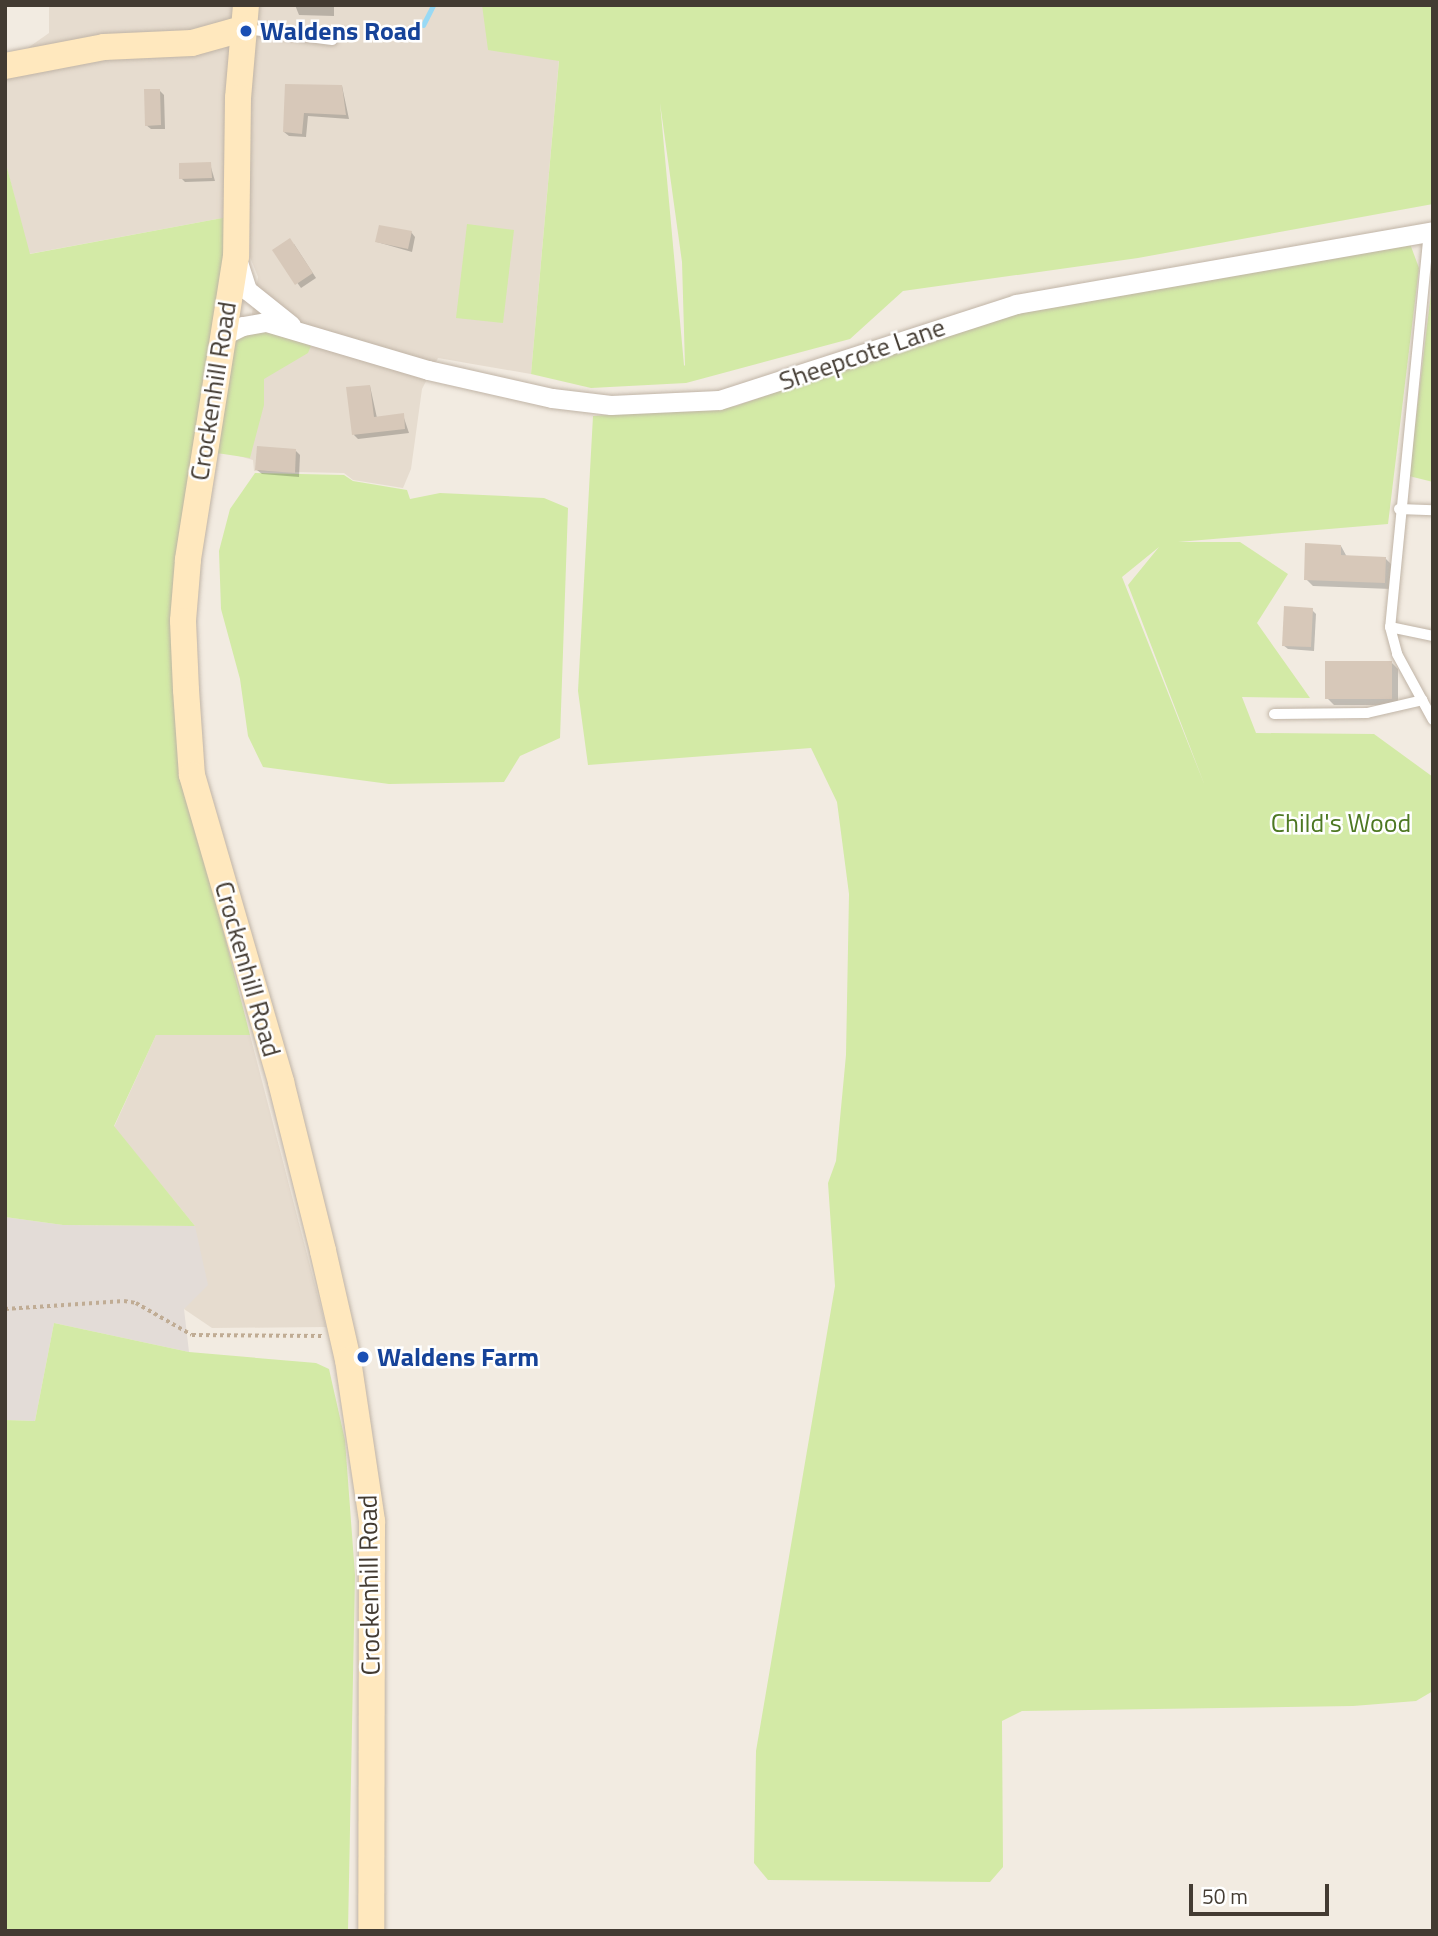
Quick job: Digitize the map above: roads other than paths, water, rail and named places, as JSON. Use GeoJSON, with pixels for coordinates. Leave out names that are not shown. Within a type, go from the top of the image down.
{"type":"FeatureCollection","features":[{"type":"Feature","properties":{"kind":"main road"},"geometry":{"type":"LineString","coordinates":[[5,66],[104,47],[192,43],[244,17]]}},
{"type":"Feature","properties":{"kind":"main road","name":"Crockenhill Road"},"geometry":{"type":"LineString","coordinates":[[244,17],[240,68],[236,256],[220,337],[183,621],[192,775],[281,1083],[342,1335],[372,1521],[370,1931]]}},
{"type":"Feature","properties":{"kind":"main road"},"geometry":{"type":"LineString","coordinates":[[192,43],[240,68]]}},
{"type":"Feature","properties":{"kind":"street","name":"Sheepcote Lane"},"geometry":{"type":"LineString","coordinates":[[220,337],[243,326],[266,322],[295,328],[428,370],[552,398],[611,405],[719,400],[1016,304],[1431,231]]}},
{"type":"Feature","properties":{"kind":"street","name":"Sheepcote Lane"},"geometry":{"type":"LineString","coordinates":[[236,256],[247,290],[295,328]]}},
{"type":"Feature","properties":{"kind":"lane"},"geometry":{"type":"LineString","coordinates":[[244,17],[332,40]]}},
{"type":"Feature","properties":{"kind":"lane"},"geometry":{"type":"LineString","coordinates":[[1431,231],[1399,509],[1390,627],[1397,654],[1433,720]]}},
{"type":"Feature","properties":{"kind":"lane"},"geometry":{"type":"LineString","coordinates":[[1399,509],[1433,510]]}},
{"type":"Feature","properties":{"kind":"lane"},"geometry":{"type":"LineString","coordinates":[[1390,627],[1433,636]]}},
{"type":"Feature","properties":{"kind":"lane"},"geometry":{"type":"LineString","coordinates":[[1274,714],[1367,713],[1423,700]]}},
{"type":"Feature","properties":{"kind":"waterway"},"geometry":{"type":"LineString","coordinates":[[423,25],[433,5]]}},
{"type":"Feature","properties":{"kind":"place","name":"Waldens Road"},"geometry":{"type":"Point","coordinates":[246,31]}},
{"type":"Feature","properties":{"kind":"place","name":"Waldens Farm"},"geometry":{"type":"Point","coordinates":[363,1357]}},
{"type":"Feature","properties":{"kind":"park label","name":"Child's Wood"},"geometry":{"type":"Point","coordinates":[1341,823]}}]}
